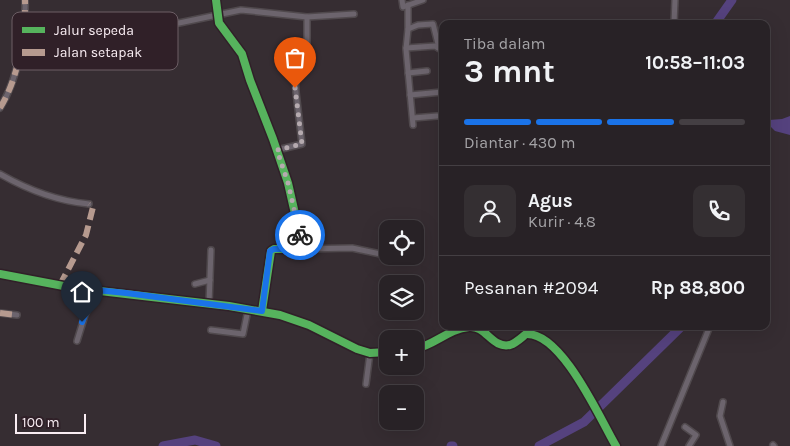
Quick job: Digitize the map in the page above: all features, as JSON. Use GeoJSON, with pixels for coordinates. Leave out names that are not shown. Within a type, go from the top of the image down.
{"type":"FeatureCollection","features":[{"type":"Feature","properties":{"kind":"street"},"geometry":{"type":"LineString","coordinates":[[216,0],[217,14],[222,27],[242,54],[277,150],[296,211],[302,249]]}},
{"type":"Feature","properties":{"kind":"street"},"geometry":{"type":"LineString","coordinates":[[402,0],[403,7],[423,0]]}},
{"type":"Feature","properties":{"kind":"street"},"geometry":{"type":"LineString","coordinates":[[674,20],[675,0]]}},
{"type":"Feature","properties":{"kind":"street"},"geometry":{"type":"LineString","coordinates":[[408,6],[406,48],[413,125]]}},
{"type":"Feature","properties":{"kind":"street"},"geometry":{"type":"LineString","coordinates":[[178,23],[217,14],[246,10],[306,17],[354,14]]}},
{"type":"Feature","properties":{"kind":"street"},"geometry":{"type":"LineString","coordinates":[[306,17],[307,48]]}},
{"type":"Feature","properties":{"kind":"street"},"geometry":{"type":"LineString","coordinates":[[408,28],[433,24],[439,42]]}},
{"type":"Feature","properties":{"kind":"street"},"geometry":{"type":"LineString","coordinates":[[406,48],[439,47]]}},
{"type":"Feature","properties":{"kind":"street"},"geometry":{"type":"LineString","coordinates":[[0,108],[8,95],[15,70]]}},
{"type":"Feature","properties":{"kind":"street"},"geometry":{"type":"LineString","coordinates":[[277,150],[302,144],[295,70]]}},
{"type":"Feature","properties":{"kind":"street"},"geometry":{"type":"LineString","coordinates":[[408,73],[427,71]]}},
{"type":"Feature","properties":{"kind":"street"},"geometry":{"type":"LineString","coordinates":[[410,95],[439,92]]}},
{"type":"Feature","properties":{"kind":"street"},"geometry":{"type":"LineString","coordinates":[[413,118],[437,116]]}},
{"type":"Feature","properties":{"kind":"street"},"geometry":{"type":"LineString","coordinates":[[0,174],[44,195],[68,202],[89,204]]}},
{"type":"Feature","properties":{"kind":"street"},"geometry":{"type":"LineString","coordinates":[[262,311],[270,251],[274,249],[352,248],[379,254]]}},
{"type":"Feature","properties":{"kind":"street"},"geometry":{"type":"LineString","coordinates":[[209,304],[211,250]]}},
{"type":"Feature","properties":{"kind":"street"},"geometry":{"type":"LineString","coordinates":[[0,274],[96,290],[262,311],[298,320],[349,346],[370,353],[379,352]]}},
{"type":"Feature","properties":{"kind":"street"},"geometry":{"type":"LineString","coordinates":[[195,284],[210,280]]}},
{"type":"Feature","properties":{"kind":"street"},"geometry":{"type":"LineString","coordinates":[[77,341],[85,315],[96,290]]}},
{"type":"Feature","properties":{"kind":"street"},"geometry":{"type":"LineString","coordinates":[[211,330],[243,334],[248,310]]}},
{"type":"Feature","properties":{"kind":"street"},"geometry":{"type":"LineString","coordinates":[[0,313],[9,313],[17,316]]}},
{"type":"Feature","properties":{"kind":"street"},"geometry":{"type":"LineString","coordinates":[[424,346],[433,343],[454,330]]}},
{"type":"Feature","properties":{"kind":"street"},"geometry":{"type":"LineString","coordinates":[[480,330],[494,342],[506,345],[515,342],[525,335],[531,334],[550,344],[563,357],[578,377],[616,446]]}},
{"type":"Feature","properties":{"kind":"street"},"geometry":{"type":"LineString","coordinates":[[661,446],[708,330]]}},
{"type":"Feature","properties":{"kind":"street"},"geometry":{"type":"LineString","coordinates":[[366,384],[370,353]]}},
{"type":"Feature","properties":{"kind":"street"},"geometry":{"type":"LineString","coordinates":[[723,402],[720,416],[730,446]]}},
{"type":"Feature","properties":{"kind":"street"},"geometry":{"type":"LineString","coordinates":[[686,427],[696,435],[689,446]]}},
{"type":"Feature","properties":{"kind":"shaded area"},"geometry":{"type":"Polygon","coordinates":[[[790,116],[790,135],[775,131],[770,126],[770,120],[790,116]]]}},
{"type":"Feature","properties":{"kind":"waterway"},"geometry":{"type":"LineString","coordinates":[[718,20],[732,0]]}},
{"type":"Feature","properties":{"kind":"waterway"},"geometry":{"type":"LineString","coordinates":[[539,446],[584,422],[678,330]]}},
{"type":"Feature","properties":{"kind":"waterway"},"geometry":{"type":"LineString","coordinates":[[163,446],[195,440],[216,446]]}},
{"type":"Feature","properties":{"kind":"marked path"},"geometry":{"type":"LineString","coordinates":[[25,0],[25,12]]}},
{"type":"Feature","properties":{"kind":"marked path"},"geometry":{"type":"LineString","coordinates":[[0,108],[12,84],[16,70]]}},
{"type":"Feature","properties":{"kind":"marked path"},"geometry":{"type":"LineString","coordinates":[[60,285],[86,235],[93,207],[89,204]]}},
{"type":"Feature","properties":{"kind":"marked path"},"geometry":{"type":"LineString","coordinates":[[0,313],[17,315]]}},
{"type":"Feature","properties":{"kind":"cycle path"},"geometry":{"type":"LineString","coordinates":[[216,0],[219,23],[242,54],[273,139],[288,183],[301,240],[302,249],[274,249],[271,251],[262,311]]}},
{"type":"Feature","properties":{"kind":"cycle path"},"geometry":{"type":"LineString","coordinates":[[0,274],[74,288],[229,306],[280,315],[309,325],[357,349],[370,353],[379,352]]}},
{"type":"Feature","properties":{"kind":"cycle path"},"geometry":{"type":"LineString","coordinates":[[424,346],[457,330]]}},
{"type":"Feature","properties":{"kind":"cycle path"},"geometry":{"type":"LineString","coordinates":[[480,330],[498,344],[510,345],[526,334],[540,337],[553,347],[579,379],[616,446]]}},
{"type":"Feature","properties":{"kind":"way so far"},"geometry":{"type":"LineString","coordinates":[[295,88],[302,144],[277,150],[296,211],[300,235]]}},
{"type":"Feature","properties":{"kind":"route"},"geometry":{"type":"LineString","coordinates":[[82,322],[96,290],[262,311],[270,251],[272,249],[302,249],[300,235]]}}]}
